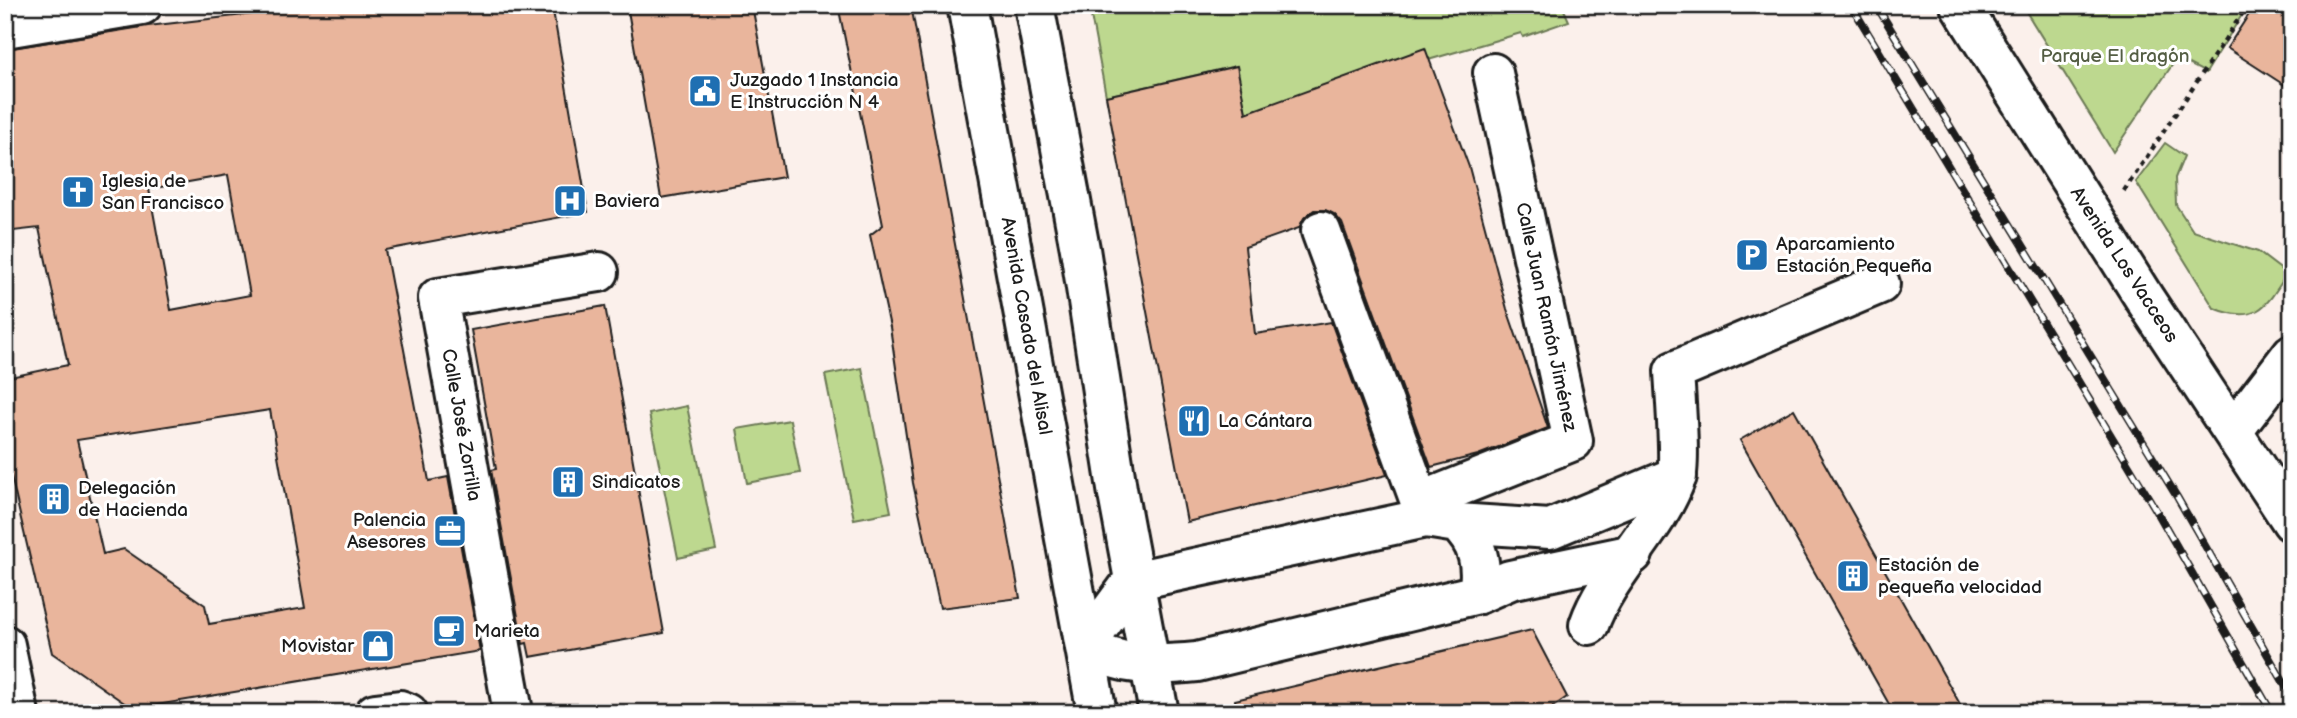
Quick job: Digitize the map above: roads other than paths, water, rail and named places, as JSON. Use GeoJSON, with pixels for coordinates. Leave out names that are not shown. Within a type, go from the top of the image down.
{"type":"FeatureCollection","features":[{"type":"Feature","properties":{"kind":"street"},"geometry":{"type":"LineString","coordinates":[[5,28],[142,5]]}},
{"type":"Feature","properties":{"kind":"street","name":"Avenida Casado del Alisal"},"geometry":{"type":"LineString","coordinates":[[967,5],[1097,713]]}},
{"type":"Feature","properties":{"kind":"street"},"geometry":{"type":"LineString","coordinates":[[1034,5],[1080,248],[1133,581],[1159,713]]}},
{"type":"Feature","properties":{"kind":"street","name":"Avenida Los Vacceos"},"geometry":{"type":"LineString","coordinates":[[1960,5],[2099,227],[2292,522]]}},
{"type":"Feature","properties":{"kind":"street","name":"Calle Juan Ramón Jiménez"},"geometry":{"type":"LineString","coordinates":[[1133,581],[1435,514],[1573,441],[1493,73]]}},
{"type":"Feature","properties":{"kind":"street"},"geometry":{"type":"LineString","coordinates":[[1321,231],[1435,514],[1470,535],[1482,569],[1478,594]]}},
{"type":"Feature","properties":{"kind":"street","name":"Calle José Zorrilla"},"geometry":{"type":"LineString","coordinates":[[513,712],[438,298],[599,272]]}},
{"type":"Feature","properties":{"kind":"street"},"geometry":{"type":"LineString","coordinates":[[1589,625],[1594,611],[1633,554],[1677,476],[1674,371],[1880,284]]}},
{"type":"Feature","properties":{"kind":"street"},"geometry":{"type":"LineString","coordinates":[[2233,431],[2292,355]]}},
{"type":"Feature","properties":{"kind":"street","name":"Calle Juan Ramón Jiménez"},"geometry":{"type":"LineString","coordinates":[[1435,514],[1513,528],[1550,529],[1677,476]]}},
{"type":"Feature","properties":{"kind":"street"},"geometry":{"type":"LineString","coordinates":[[1133,581],[1085,646],[1105,658],[1152,667],[1197,662],[1478,594],[1510,580],[1633,554]]}},
{"type":"Feature","properties":{"kind":"street"},"geometry":{"type":"LineString","coordinates":[[5,645],[19,713]]}},
{"type":"Feature","properties":{"kind":"street"},"geometry":{"type":"LineString","coordinates":[[375,713],[400,710],[408,713]]}},
{"type":"Feature","properties":{"kind":"railway"},"geometry":{"type":"LineString","coordinates":[[1851,5],[2156,510],[2272,713]]}},
{"type":"Feature","properties":{"kind":"railway"},"geometry":{"type":"LineString","coordinates":[[1876,5],[2177,497],[2292,697]]}},
{"type":"Feature","properties":{"kind":"place","name":"Juzgado 1 Instancia E Instrucción N 4"},"geometry":{"type":"Point","coordinates":[705,91]}},
{"type":"Feature","properties":{"kind":"place","name":"Iglesia de San Francisco"},"geometry":{"type":"Point","coordinates":[78,192]}},
{"type":"Feature","properties":{"kind":"place","name":"Baviera"},"geometry":{"type":"Point","coordinates":[570,201]}},
{"type":"Feature","properties":{"kind":"place","name":"Aparcamiento Estación Pequeña"},"geometry":{"type":"Point","coordinates":[1752,255]}},
{"type":"Feature","properties":{"kind":"place","name":"La Cántara"},"geometry":{"type":"Point","coordinates":[1194,421]}},
{"type":"Feature","properties":{"kind":"place","name":"Sindicatos"},"geometry":{"type":"Point","coordinates":[568,482]}},
{"type":"Feature","properties":{"kind":"place","name":"Delegación de Hacienda"},"geometry":{"type":"Point","coordinates":[54,499]}},
{"type":"Feature","properties":{"kind":"place","name":"Palencia Asesores"},"geometry":{"type":"Point","coordinates":[450,531]}},
{"type":"Feature","properties":{"kind":"place","name":"Estación de pequeña velocidad"},"geometry":{"type":"Point","coordinates":[1853,576]}},
{"type":"Feature","properties":{"kind":"place","name":"Marieta"},"geometry":{"type":"Point","coordinates":[449,631]}},
{"type":"Feature","properties":{"kind":"place","name":"Movistar"},"geometry":{"type":"Point","coordinates":[378,646]}},
{"type":"Feature","properties":{"kind":"park label","name":"Parque El dragón"},"geometry":{"type":"Point","coordinates":[2115,56]}}]}
